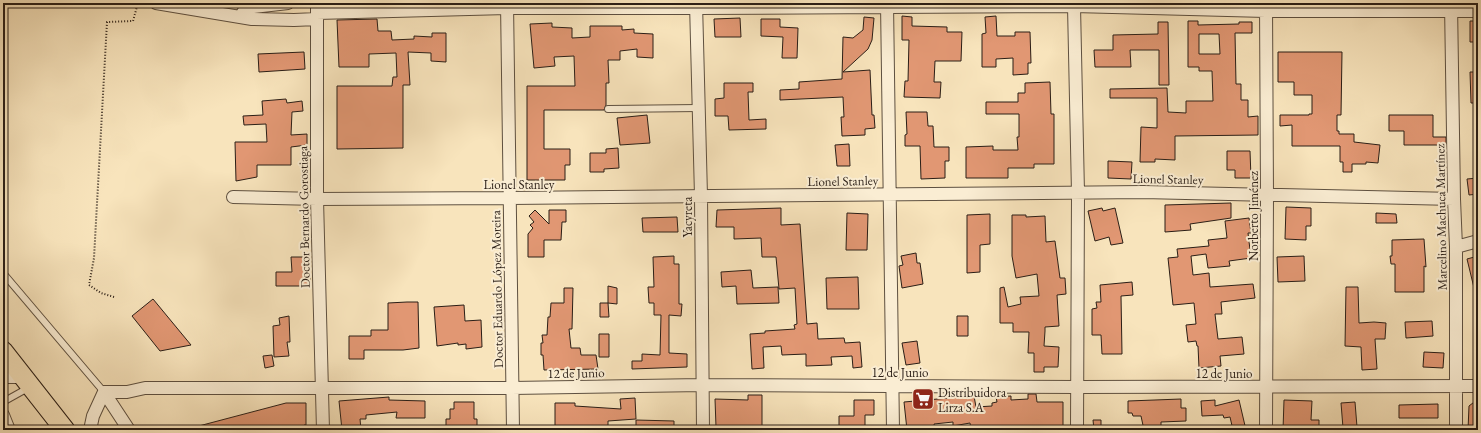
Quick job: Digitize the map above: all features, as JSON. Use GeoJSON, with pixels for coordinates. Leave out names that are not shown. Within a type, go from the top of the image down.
{"type":"FeatureCollection","features":[{"type":"Feature","properties":{"kind":"main road"},"geometry":{"type":"LineString","coordinates":[[3,351],[66,430]]}},
{"type":"Feature","properties":{"kind":"street"},"geometry":{"type":"LineString","coordinates":[[156,3],[252,19],[294,20],[317,12],[507,5],[1451,7],[1478,11]]}},
{"type":"Feature","properties":{"kind":"street"},"geometry":{"type":"LineString","coordinates":[[240,17],[246,8],[288,3]]}},
{"type":"Feature","properties":{"kind":"street","name":"Doctor Eduardo López Moreira"},"geometry":{"type":"LineString","coordinates":[[507,5],[513,430]]}},
{"type":"Feature","properties":{"kind":"street"},"geometry":{"type":"LineString","coordinates":[[888,5],[893,430]]}},
{"type":"Feature","properties":{"kind":"street","name":"Yacyreta"},"geometry":{"type":"LineString","coordinates":[[696,6],[701,196],[703,430]]}},
{"type":"Feature","properties":{"kind":"street"},"geometry":{"type":"LineString","coordinates":[[1074,6],[1078,193],[1078,430]]}},
{"type":"Feature","properties":{"kind":"street","name":"Norberto Jiménez"},"geometry":{"type":"LineString","coordinates":[[1266,7],[1266,430]]}},
{"type":"Feature","properties":{"kind":"street","name":"Marcelino Machuca Martínez"},"geometry":{"type":"LineString","coordinates":[[1451,7],[1456,247],[1456,430]]}},
{"type":"Feature","properties":{"kind":"street","name":"Doctor Bernardo Gorostiaga"},"geometry":{"type":"LineString","coordinates":[[317,12],[317,199],[323,430]]}},
{"type":"Feature","properties":{"kind":"street","name":"Lionel Stanley"},"geometry":{"type":"LineString","coordinates":[[233,197],[317,199],[510,198],[1143,192],[1267,196],[1454,199]]}},
{"type":"Feature","properties":{"kind":"street"},"geometry":{"type":"LineString","coordinates":[[1456,247],[1478,241]]}},
{"type":"Feature","properties":{"kind":"street"},"geometry":{"type":"LineString","coordinates":[[3,377],[28,381]]}},
{"type":"Feature","properties":{"kind":"street","name":"12 de Junio"},"geometry":{"type":"LineString","coordinates":[[104,392],[127,392],[145,388],[512,388],[702,385],[1078,387],[1478,386]]}},
{"type":"Feature","properties":{"kind":"street"},"geometry":{"type":"LineString","coordinates":[[90,430],[104,392]]}},
{"type":"Feature","properties":{"kind":"street"},"geometry":{"type":"LineString","coordinates":[[104,392],[129,430]]}},
{"type":"Feature","properties":{"kind":"street"},"geometry":{"type":"LineString","coordinates":[[3,416],[9,430]]}},
{"type":"Feature","properties":{"kind":"lane"},"geometry":{"type":"LineString","coordinates":[[608,109],[699,108]]}},
{"type":"Feature","properties":{"kind":"lane"},"geometry":{"type":"LineString","coordinates":[[3,273],[104,392]]}},
{"type":"Feature","properties":{"kind":"lane"},"geometry":{"type":"LineString","coordinates":[[3,402],[28,381]]}},
{"type":"Feature","properties":{"kind":"path"},"geometry":{"type":"LineString","coordinates":[[114,298],[101,293],[90,285],[94,258],[107,22],[133,21],[138,3]]}},
{"type":"Feature","properties":{"kind":"building"},"geometry":{"type":"Polygon","coordinates":[[[902,16],[912,17],[912,26],[947,27],[947,32],[962,32],[961,61],[935,61],[934,82],[941,82],[940,98],[904,97],[905,81],[908,81],[909,40],[902,40],[902,16]]]}},
{"type":"Feature","properties":{"kind":"building"},"geometry":{"type":"Polygon","coordinates":[[[996,16],[997,36],[1015,36],[1015,32],[1030,32],[1031,63],[1028,63],[1028,74],[1013,75],[1013,58],[996,59],[996,67],[982,67],[982,34],[986,33],[985,17],[996,16]]]}},
{"type":"Feature","properties":{"kind":"building"},"geometry":{"type":"Polygon","coordinates":[[[864,17],[874,18],[872,40],[868,49],[843,72],[870,70],[872,115],[874,115],[875,128],[865,129],[865,135],[842,136],[841,117],[844,117],[843,97],[780,100],[780,90],[799,89],[799,82],[842,79],[843,37],[853,38],[863,30],[864,17]]]}},
{"type":"Feature","properties":{"kind":"building"},"geometry":{"type":"Polygon","coordinates":[[[740,18],[741,37],[715,37],[714,19],[740,18]]]}},
{"type":"Feature","properties":{"kind":"building"},"geometry":{"type":"Polygon","coordinates":[[[377,19],[378,31],[391,31],[392,40],[414,39],[414,36],[432,37],[432,33],[446,33],[446,62],[431,61],[431,53],[408,52],[410,85],[403,85],[403,148],[337,149],[337,86],[392,86],[393,77],[397,77],[396,53],[369,54],[369,67],[339,67],[337,20],[377,19]]]}},
{"type":"Feature","properties":{"kind":"building"},"geometry":{"type":"Polygon","coordinates":[[[761,19],[780,19],[780,27],[798,28],[797,58],[782,58],[783,37],[761,36],[761,19]]]}},
{"type":"Feature","properties":{"kind":"building"},"geometry":{"type":"Polygon","coordinates":[[[1188,21],[1198,21],[1198,25],[1239,24],[1239,22],[1252,22],[1252,33],[1235,33],[1236,84],[1241,84],[1241,100],[1248,100],[1248,117],[1258,116],[1258,135],[1175,136],[1175,160],[1155,159],[1155,162],[1140,162],[1141,127],[1157,128],[1157,98],[1110,98],[1110,89],[1167,88],[1168,112],[1186,113],[1186,101],[1213,101],[1212,71],[1199,71],[1199,67],[1188,67],[1188,21]],[[1199,34],[1199,54],[1220,54],[1219,34],[1199,34]]]}},
{"type":"Feature","properties":{"kind":"building"},"geometry":{"type":"Polygon","coordinates":[[[1470,21],[1478,21],[1478,42],[1470,42],[1470,21]]]}},
{"type":"Feature","properties":{"kind":"building"},"geometry":{"type":"Polygon","coordinates":[[[1158,22],[1168,22],[1169,85],[1159,85],[1159,50],[1130,50],[1131,67],[1095,67],[1094,50],[1113,50],[1113,35],[1158,34],[1158,22]]]}},
{"type":"Feature","properties":{"kind":"building"},"geometry":{"type":"Polygon","coordinates":[[[552,23],[552,27],[572,28],[572,38],[590,37],[590,26],[622,26],[622,30],[634,29],[634,33],[653,34],[653,58],[637,57],[637,49],[620,51],[620,60],[608,60],[609,83],[606,83],[606,105],[604,110],[544,110],[544,149],[570,149],[570,165],[565,165],[565,180],[527,180],[527,86],[575,86],[574,56],[554,57],[555,66],[534,68],[530,24],[552,23]]]}},
{"type":"Feature","properties":{"kind":"building"},"geometry":{"type":"Polygon","coordinates":[[[304,52],[305,69],[259,72],[258,54],[304,52]]]}},
{"type":"Feature","properties":{"kind":"building"},"geometry":{"type":"Polygon","coordinates":[[[1278,52],[1342,52],[1341,115],[1337,115],[1337,131],[1339,131],[1339,134],[1354,134],[1354,142],[1380,145],[1378,163],[1366,162],[1366,164],[1352,164],[1352,172],[1343,172],[1343,162],[1340,162],[1340,146],[1292,146],[1292,125],[1280,126],[1280,115],[1312,114],[1312,95],[1294,95],[1294,82],[1278,82],[1278,52]]]}},
{"type":"Feature","properties":{"kind":"building"},"geometry":{"type":"Polygon","coordinates":[[[1470,72],[1478,72],[1478,103],[1471,103],[1470,72]]]}},
{"type":"Feature","properties":{"kind":"building"},"geometry":{"type":"Polygon","coordinates":[[[1050,82],[1051,114],[1054,114],[1054,164],[1034,164],[1034,168],[1008,168],[1008,178],[966,178],[966,147],[993,146],[993,150],[1018,150],[1017,137],[1019,137],[1019,114],[986,114],[986,102],[1018,102],[1018,93],[1025,93],[1025,83],[1050,82]]]}},
{"type":"Feature","properties":{"kind":"building"},"geometry":{"type":"Polygon","coordinates":[[[724,83],[753,83],[753,92],[748,92],[749,120],[766,119],[766,129],[729,130],[728,116],[715,116],[715,99],[724,98],[724,83]]]}},
{"type":"Feature","properties":{"kind":"building"},"geometry":{"type":"Polygon","coordinates":[[[286,99],[287,103],[302,101],[303,111],[292,112],[291,135],[307,134],[307,145],[291,147],[291,165],[257,165],[257,177],[236,181],[235,142],[267,142],[266,124],[244,125],[243,116],[263,115],[262,101],[286,99]]]}},
{"type":"Feature","properties":{"kind":"building"},"geometry":{"type":"Polygon","coordinates":[[[906,112],[927,112],[928,126],[933,126],[934,147],[949,147],[949,161],[945,161],[945,178],[921,179],[920,146],[905,146],[905,135],[907,134],[906,112]]]}},
{"type":"Feature","properties":{"kind":"building"},"geometry":{"type":"Polygon","coordinates":[[[647,115],[650,143],[620,145],[617,118],[647,115]]]}},
{"type":"Feature","properties":{"kind":"building"},"geometry":{"type":"Polygon","coordinates":[[[1389,115],[1433,115],[1433,137],[1446,137],[1446,145],[1404,145],[1404,131],[1389,131],[1389,115]]]}},
{"type":"Feature","properties":{"kind":"building"},"geometry":{"type":"Polygon","coordinates":[[[849,144],[850,166],[837,166],[835,145],[849,144]]]}},
{"type":"Feature","properties":{"kind":"building"},"geometry":{"type":"Polygon","coordinates":[[[618,148],[619,168],[604,169],[604,172],[590,172],[590,153],[606,153],[606,149],[618,148]]]}},
{"type":"Feature","properties":{"kind":"building"},"geometry":{"type":"Polygon","coordinates":[[[1227,151],[1250,151],[1251,178],[1235,178],[1235,170],[1227,170],[1227,151]]]}},
{"type":"Feature","properties":{"kind":"building"},"geometry":{"type":"Polygon","coordinates":[[[1108,161],[1132,162],[1131,179],[1108,178],[1108,161]]]}},
{"type":"Feature","properties":{"kind":"building"},"geometry":{"type":"Polygon","coordinates":[[[1478,178],[1478,194],[1469,195],[1467,179],[1478,178]]]}},
{"type":"Feature","properties":{"kind":"building"},"geometry":{"type":"Polygon","coordinates":[[[1231,203],[1231,218],[1190,224],[1191,230],[1165,232],[1165,205],[1231,203]]]}},
{"type":"Feature","properties":{"kind":"building"},"geometry":{"type":"Polygon","coordinates":[[[1286,207],[1311,208],[1311,226],[1306,226],[1306,240],[1285,239],[1286,207]]]}},
{"type":"Feature","properties":{"kind":"building"},"geometry":{"type":"Polygon","coordinates":[[[781,208],[781,225],[800,224],[807,324],[817,323],[818,339],[844,338],[845,343],[860,342],[862,367],[853,368],[852,356],[831,357],[832,365],[806,366],[806,354],[782,355],[781,346],[763,347],[764,368],[752,369],[750,334],[765,333],[765,331],[795,329],[794,325],[797,324],[795,288],[779,289],[776,257],[762,257],[761,238],[734,239],[734,227],[716,227],[717,210],[781,208]]]}},
{"type":"Feature","properties":{"kind":"building"},"geometry":{"type":"Polygon","coordinates":[[[1102,208],[1103,211],[1115,208],[1123,243],[1111,245],[1109,237],[1095,241],[1088,211],[1102,208]]]}},
{"type":"Feature","properties":{"kind":"building"},"geometry":{"type":"Polygon","coordinates":[[[535,210],[549,224],[549,210],[566,210],[566,222],[562,222],[561,240],[544,240],[544,257],[528,257],[528,234],[533,228],[530,225],[534,222],[529,216],[535,210]]]}},
{"type":"Feature","properties":{"kind":"building"},"geometry":{"type":"Polygon","coordinates":[[[847,213],[868,214],[867,250],[846,250],[847,213]]]}},
{"type":"Feature","properties":{"kind":"building"},"geometry":{"type":"Polygon","coordinates":[[[1376,213],[1396,214],[1397,223],[1376,223],[1376,213]]]}},
{"type":"Feature","properties":{"kind":"building"},"geometry":{"type":"Polygon","coordinates":[[[990,214],[990,244],[980,245],[980,272],[967,273],[967,215],[990,214]]]}},
{"type":"Feature","properties":{"kind":"building"},"geometry":{"type":"Polygon","coordinates":[[[1012,215],[1026,215],[1026,217],[1045,216],[1046,242],[1055,241],[1060,278],[1065,278],[1066,294],[1057,295],[1059,326],[1045,327],[1044,346],[1059,347],[1058,367],[1044,367],[1044,372],[1034,372],[1034,353],[1028,353],[1029,332],[1013,332],[1013,323],[1000,323],[1000,288],[1004,287],[1008,307],[1021,304],[1020,297],[1039,296],[1037,274],[1016,278],[1012,256],[1012,215]]]}},
{"type":"Feature","properties":{"kind":"building"},"geometry":{"type":"Polygon","coordinates":[[[677,217],[678,232],[643,232],[642,218],[677,217]]]}},
{"type":"Feature","properties":{"kind":"building"},"geometry":{"type":"Polygon","coordinates":[[[1249,218],[1251,233],[1248,233],[1251,258],[1229,261],[1230,266],[1208,268],[1206,254],[1191,256],[1193,275],[1209,273],[1210,287],[1253,284],[1255,298],[1221,302],[1222,314],[1215,314],[1218,339],[1242,337],[1244,354],[1220,356],[1221,366],[1199,368],[1198,346],[1196,341],[1188,342],[1186,325],[1196,324],[1194,303],[1173,305],[1168,258],[1178,257],[1177,249],[1209,246],[1208,240],[1227,238],[1225,221],[1249,218]]]}},
{"type":"Feature","properties":{"kind":"building"},"geometry":{"type":"Polygon","coordinates":[[[1424,239],[1426,267],[1424,266],[1424,292],[1395,292],[1395,264],[1391,264],[1390,256],[1392,256],[1392,240],[1424,239]]]}},
{"type":"Feature","properties":{"kind":"building"},"geometry":{"type":"Polygon","coordinates":[[[916,253],[917,263],[920,263],[923,284],[902,288],[899,266],[903,265],[901,256],[916,253]]]}},
{"type":"Feature","properties":{"kind":"building"},"geometry":{"type":"Polygon","coordinates":[[[674,256],[674,264],[679,264],[679,304],[682,304],[681,316],[669,315],[669,353],[687,354],[687,367],[632,369],[632,361],[642,361],[642,354],[660,355],[661,315],[654,315],[654,303],[649,303],[648,287],[654,287],[653,257],[674,256]]]}},
{"type":"Feature","properties":{"kind":"building"},"geometry":{"type":"Polygon","coordinates":[[[1304,256],[1305,281],[1278,282],[1277,257],[1304,256]]]}},
{"type":"Feature","properties":{"kind":"building"},"geometry":{"type":"Polygon","coordinates":[[[1478,256],[1478,291],[1475,292],[1467,259],[1478,256]]]}},
{"type":"Feature","properties":{"kind":"building"},"geometry":{"type":"Polygon","coordinates":[[[291,257],[308,257],[310,286],[276,286],[276,272],[292,272],[291,257]]]}},
{"type":"Feature","properties":{"kind":"building"},"geometry":{"type":"Polygon","coordinates":[[[751,270],[753,288],[778,287],[779,303],[737,304],[736,286],[722,287],[721,272],[751,270]]]}},
{"type":"Feature","properties":{"kind":"building"},"geometry":{"type":"Polygon","coordinates":[[[858,277],[859,309],[827,309],[826,278],[858,277]]]}},
{"type":"Feature","properties":{"kind":"building"},"geometry":{"type":"Polygon","coordinates":[[[1132,282],[1133,295],[1121,296],[1122,354],[1102,354],[1101,335],[1092,335],[1092,309],[1097,308],[1096,302],[1101,302],[1100,285],[1132,282]]]}},
{"type":"Feature","properties":{"kind":"building"},"geometry":{"type":"Polygon","coordinates":[[[608,286],[617,288],[617,304],[608,303],[608,286]]]}},
{"type":"Feature","properties":{"kind":"building"},"geometry":{"type":"Polygon","coordinates":[[[1346,287],[1358,287],[1359,323],[1386,323],[1385,339],[1375,339],[1377,369],[1362,370],[1361,347],[1345,346],[1346,287]]]}},
{"type":"Feature","properties":{"kind":"building"},"geometry":{"type":"Polygon","coordinates":[[[564,288],[573,288],[572,329],[569,329],[571,348],[580,348],[581,355],[596,355],[598,369],[544,370],[543,355],[541,355],[541,343],[543,343],[542,335],[547,335],[548,317],[550,317],[551,303],[564,303],[564,288]]]}},
{"type":"Feature","properties":{"kind":"building"},"geometry":{"type":"Polygon","coordinates":[[[153,299],[191,345],[160,351],[132,316],[153,299]]]}},
{"type":"Feature","properties":{"kind":"building"},"geometry":{"type":"Polygon","coordinates":[[[418,302],[419,348],[403,350],[364,350],[364,359],[349,359],[349,336],[371,336],[371,330],[388,330],[388,303],[418,302]]]}},
{"type":"Feature","properties":{"kind":"building"},"geometry":{"type":"Polygon","coordinates":[[[600,303],[608,303],[609,317],[600,317],[600,303]]]}},
{"type":"Feature","properties":{"kind":"building"},"geometry":{"type":"Polygon","coordinates":[[[464,305],[465,321],[481,320],[482,347],[466,349],[466,344],[458,345],[458,343],[437,346],[434,307],[464,305]]]}},
{"type":"Feature","properties":{"kind":"building"},"geometry":{"type":"Polygon","coordinates":[[[289,316],[290,342],[287,342],[289,356],[274,357],[273,326],[280,325],[279,318],[289,316]]]}},
{"type":"Feature","properties":{"kind":"building"},"geometry":{"type":"Polygon","coordinates":[[[957,316],[968,316],[968,336],[957,336],[957,316]]]}},
{"type":"Feature","properties":{"kind":"building"},"geometry":{"type":"Polygon","coordinates":[[[1432,321],[1433,336],[1406,338],[1405,322],[1432,321]]]}},
{"type":"Feature","properties":{"kind":"building"},"geometry":{"type":"Polygon","coordinates":[[[599,334],[609,334],[609,357],[599,357],[599,334]]]}},
{"type":"Feature","properties":{"kind":"building"},"geometry":{"type":"Polygon","coordinates":[[[917,341],[920,363],[906,365],[902,343],[917,341]]]}},
{"type":"Feature","properties":{"kind":"building"},"geometry":{"type":"Polygon","coordinates":[[[1424,352],[1444,353],[1443,368],[1423,367],[1424,352]]]}},
{"type":"Feature","properties":{"kind":"building"},"geometry":{"type":"Polygon","coordinates":[[[272,355],[274,366],[265,368],[263,356],[272,355]]]}},
{"type":"Feature","properties":{"kind":"building"},"geometry":{"type":"Polygon","coordinates":[[[965,394],[965,397],[974,396],[976,407],[992,406],[992,403],[997,402],[996,397],[1011,396],[1011,400],[1028,399],[1028,394],[1036,394],[1037,402],[1063,402],[1063,426],[1054,426],[1055,430],[1046,430],[1046,426],[1025,427],[1025,430],[971,430],[970,423],[953,426],[953,422],[934,424],[935,430],[907,430],[904,402],[949,398],[948,395],[965,394]]]}},
{"type":"Feature","properties":{"kind":"building"},"geometry":{"type":"Polygon","coordinates":[[[748,395],[762,395],[762,430],[748,430],[748,427],[716,427],[715,399],[748,400],[748,395]]]}},
{"type":"Feature","properties":{"kind":"building"},"geometry":{"type":"Polygon","coordinates":[[[389,397],[389,400],[425,401],[425,418],[396,418],[397,412],[366,415],[366,419],[360,419],[361,430],[342,430],[339,401],[389,397]]]}},
{"type":"Feature","properties":{"kind":"building"},"geometry":{"type":"Polygon","coordinates":[[[635,398],[636,419],[608,421],[608,430],[555,430],[555,403],[575,403],[575,406],[621,409],[620,399],[635,398]]]}},
{"type":"Feature","properties":{"kind":"building"},"geometry":{"type":"Polygon","coordinates":[[[1181,399],[1181,408],[1186,408],[1186,421],[1161,422],[1161,430],[1144,430],[1141,416],[1133,416],[1132,413],[1128,413],[1128,401],[1181,399]]]}},
{"type":"Feature","properties":{"kind":"building"},"geometry":{"type":"Polygon","coordinates":[[[1478,399],[1478,430],[1468,430],[1469,406],[1478,399]]]}},
{"type":"Feature","properties":{"kind":"building"},"geometry":{"type":"Polygon","coordinates":[[[854,400],[874,400],[874,415],[865,415],[865,430],[839,430],[839,416],[854,416],[854,400]]]}},
{"type":"Feature","properties":{"kind":"building"},"geometry":{"type":"Polygon","coordinates":[[[1215,400],[1215,406],[1239,400],[1246,430],[1233,430],[1230,417],[1224,418],[1223,415],[1202,416],[1201,401],[1215,400]]]}},
{"type":"Feature","properties":{"kind":"building"},"geometry":{"type":"Polygon","coordinates":[[[1284,400],[1312,401],[1311,420],[1319,420],[1319,430],[1283,430],[1284,400]]]}},
{"type":"Feature","properties":{"kind":"building"},"geometry":{"type":"Polygon","coordinates":[[[454,402],[474,402],[474,419],[477,419],[477,430],[446,430],[446,419],[450,419],[450,409],[454,409],[454,402]]]}},
{"type":"Feature","properties":{"kind":"building"},"geometry":{"type":"Polygon","coordinates":[[[1355,402],[1357,427],[1343,428],[1341,403],[1355,402]]]}},
{"type":"Feature","properties":{"kind":"building"},"geometry":{"type":"Polygon","coordinates":[[[286,403],[306,403],[306,425],[304,425],[304,430],[195,430],[195,427],[286,403]]]}},
{"type":"Feature","properties":{"kind":"building"},"geometry":{"type":"Polygon","coordinates":[[[1438,404],[1438,418],[1399,418],[1399,405],[1438,404]]]}},
{"type":"Feature","properties":{"kind":"building"},"geometry":{"type":"Polygon","coordinates":[[[636,420],[674,421],[674,430],[636,430],[636,420]]]}},
{"type":"Feature","properties":{"kind":"building"},"geometry":{"type":"Polygon","coordinates":[[[1093,420],[1101,420],[1101,430],[1094,430],[1093,420]]]}},
{"type":"Feature","properties":{"kind":"place","name":"Distribuidora Lirza S.A"},"geometry":{"type":"Point","coordinates":[923,399]}}]}
